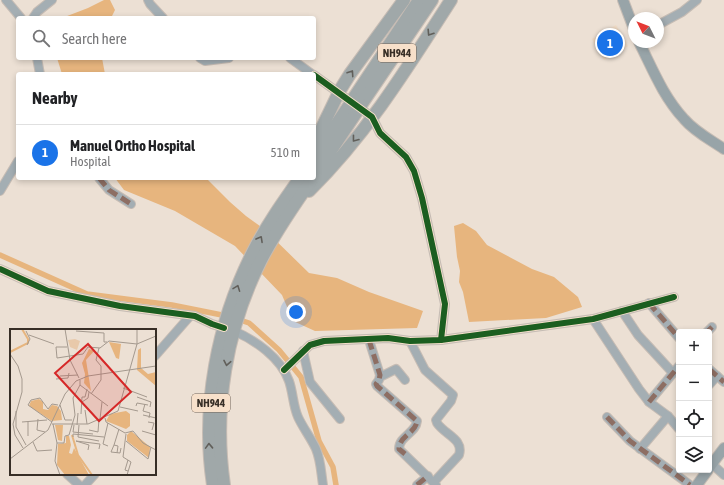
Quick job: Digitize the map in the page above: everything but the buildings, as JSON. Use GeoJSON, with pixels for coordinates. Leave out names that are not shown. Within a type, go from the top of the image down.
{"type":"FeatureCollection","features":[{"type":"Feature","properties":{"kind":"highway"},"geometry":{"type":"LineString","coordinates":[[316,140],[338,92],[404,0]]}},
{"type":"Feature","properties":{"kind":"highway","name":"NH944"},"geometry":{"type":"LineString","coordinates":[[316,172],[355,104],[419,0]]}},
{"type":"Feature","properties":{"kind":"highway","name":"NH944"},"geometry":{"type":"LineString","coordinates":[[316,154],[432,0]]}},
{"type":"Feature","properties":{"kind":"highway"},"geometry":{"type":"LineString","coordinates":[[293,207],[320,180],[350,146],[394,87],[451,0]]}},
{"type":"Feature","properties":{"kind":"highway","name":"NH944"},"geometry":{"type":"LineString","coordinates":[[212,485],[209,444],[210,406],[216,364],[251,269],[274,236],[289,194],[297,180]]}},
{"type":"Feature","properties":{"kind":"highway","name":"NH944"},"geometry":{"type":"LineString","coordinates":[[281,215],[293,207],[311,180]]}},
{"type":"Feature","properties":{"kind":"highway","name":"NH944"},"geometry":{"type":"LineString","coordinates":[[224,485],[220,441],[221,406],[231,322]]}},
{"type":"Feature","properties":{"kind":"main road"},"geometry":{"type":"LineString","coordinates":[[622,0],[628,14]]}},
{"type":"Feature","properties":{"kind":"main road"},"geometry":{"type":"LineString","coordinates":[[642,48],[664,93],[685,120],[701,134],[724,149]]}},
{"type":"Feature","properties":{"kind":"main road"},"geometry":{"type":"LineString","coordinates":[[712,462],[724,448]]}},
{"type":"Feature","properties":{"kind":"main road"},"geometry":{"type":"LineString","coordinates":[[697,485],[704,473]]}},
{"type":"Feature","properties":{"kind":"street"},"geometry":{"type":"LineString","coordinates":[[6,0],[19,16]]}},
{"type":"Feature","properties":{"kind":"street"},"geometry":{"type":"LineString","coordinates":[[34,16],[52,0]]}},
{"type":"Feature","properties":{"kind":"street"},"geometry":{"type":"LineString","coordinates":[[148,0],[161,16]]}},
{"type":"Feature","properties":{"kind":"street"},"geometry":{"type":"LineString","coordinates":[[664,22],[682,12],[697,0]]}},
{"type":"Feature","properties":{"kind":"street"},"geometry":{"type":"LineString","coordinates":[[37,60],[40,72]]}},
{"type":"Feature","properties":{"kind":"street"},"geometry":{"type":"LineString","coordinates":[[203,60],[212,60]]}},
{"type":"Feature","properties":{"kind":"street"},"geometry":{"type":"LineString","coordinates":[[293,60],[309,72]]}},
{"type":"Feature","properties":{"kind":"street"},"geometry":{"type":"LineString","coordinates":[[316,77],[372,117],[380,133],[406,158],[414,171],[422,198],[445,304],[441,340]]}},
{"type":"Feature","properties":{"kind":"street"},"geometry":{"type":"LineString","coordinates":[[0,191],[16,163]]}},
{"type":"Feature","properties":{"kind":"street"},"geometry":{"type":"LineString","coordinates":[[100,180],[108,190],[131,204]]}},
{"type":"Feature","properties":{"kind":"street"},"geometry":{"type":"LineString","coordinates":[[1,272],[48,291],[120,306],[190,316],[212,324],[231,322],[286,368],[297,415],[316,450],[321,467],[323,485]]}},
{"type":"Feature","properties":{"kind":"street"},"geometry":{"type":"LineString","coordinates":[[286,368],[310,345],[324,341],[388,338],[410,341],[441,340],[593,319],[674,297]]}},
{"type":"Feature","properties":{"kind":"street"},"geometry":{"type":"LineString","coordinates":[[649,303],[676,334]]}},
{"type":"Feature","properties":{"kind":"street"},"geometry":{"type":"LineString","coordinates":[[622,311],[638,335],[673,372]]}},
{"type":"Feature","properties":{"kind":"street"},"geometry":{"type":"LineString","coordinates":[[156,355],[190,316]]}},
{"type":"Feature","properties":{"kind":"street"},"geometry":{"type":"LineString","coordinates":[[593,319],[638,389],[650,402],[676,423]]}},
{"type":"Feature","properties":{"kind":"street"},"geometry":{"type":"LineString","coordinates":[[369,340],[380,377]]}},
{"type":"Feature","properties":{"kind":"street"},"geometry":{"type":"LineString","coordinates":[[410,341],[426,370],[452,395],[451,401],[436,420],[437,423],[459,444],[461,450],[459,456],[433,481],[417,485]]}},
{"type":"Feature","properties":{"kind":"street"},"geometry":{"type":"LineString","coordinates":[[303,351],[310,382],[340,420]]}},
{"type":"Feature","properties":{"kind":"street"},"geometry":{"type":"LineString","coordinates":[[405,380],[396,369],[380,377],[376,384],[417,421],[417,424],[401,441],[399,449],[433,481]]}},
{"type":"Feature","properties":{"kind":"street"},"geometry":{"type":"LineString","coordinates":[[650,402],[676,369]]}},
{"type":"Feature","properties":{"kind":"street"},"geometry":{"type":"LineString","coordinates":[[712,372],[724,382]]}},
{"type":"Feature","properties":{"kind":"street"},"geometry":{"type":"LineString","coordinates":[[712,381],[716,376]]}},
{"type":"Feature","properties":{"kind":"street"},"geometry":{"type":"LineString","coordinates":[[640,449],[668,416]]}},
{"type":"Feature","properties":{"kind":"street"},"geometry":{"type":"LineString","coordinates":[[607,417],[640,449],[690,485]]}},
{"type":"Feature","properties":{"kind":"street"},"geometry":{"type":"LineString","coordinates":[[712,466],[724,475]]}},
{"type":"Feature","properties":{"kind":"street"},"geometry":{"type":"LineString","coordinates":[[69,475],[79,485]]}},
{"type":"Feature","properties":{"kind":"street"},"geometry":{"type":"LineString","coordinates":[[85,485],[94,475]]}},
{"type":"Feature","properties":{"kind":"shaded area"},"geometry":{"type":"Polygon","coordinates":[[[104,0],[110,0],[115,10],[112,16],[67,16],[104,0]]]}},
{"type":"Feature","properties":{"kind":"shaded area"},"geometry":{"type":"Polygon","coordinates":[[[616,25],[628,46],[604,60],[592,39],[616,25]]]}},
{"type":"Feature","properties":{"kind":"shaded area"},"geometry":{"type":"Polygon","coordinates":[[[58,60],[102,60],[105,72],[61,72],[58,60]]]}},
{"type":"Feature","properties":{"kind":"shaded area"},"geometry":{"type":"Polygon","coordinates":[[[116,180],[208,180],[246,216],[264,229],[309,273],[337,278],[369,292],[423,311],[417,328],[315,331],[293,321],[282,295],[235,246],[175,211],[124,190],[116,180]]]}},
{"type":"Feature","properties":{"kind":"shaded area"},"geometry":{"type":"Polygon","coordinates":[[[463,223],[476,231],[487,245],[532,269],[554,277],[578,297],[582,307],[546,318],[469,322],[463,292],[459,282],[460,271],[454,226],[463,223]]]}},
{"type":"Feature","properties":{"kind":"waterway"},"geometry":{"type":"LineString","coordinates":[[0,255],[87,294],[172,305],[227,316]]}},
{"type":"Feature","properties":{"kind":"waterway"},"geometry":{"type":"LineString","coordinates":[[237,319],[249,323],[279,350],[301,377],[319,441],[333,467],[336,485]]}},
{"type":"Feature","properties":{"kind":"marked path"},"geometry":{"type":"LineString","coordinates":[[101,180],[109,190],[131,204]]}},
{"type":"Feature","properties":{"kind":"marked path"},"geometry":{"type":"LineString","coordinates":[[649,303],[676,334]]}},
{"type":"Feature","properties":{"kind":"marked path"},"geometry":{"type":"LineString","coordinates":[[369,340],[380,375],[376,384],[377,386],[417,421],[414,429],[404,438],[400,445],[399,449],[405,454]]}},
{"type":"Feature","properties":{"kind":"marked path"},"geometry":{"type":"LineString","coordinates":[[649,402],[676,370]]}},
{"type":"Feature","properties":{"kind":"marked path"},"geometry":{"type":"LineString","coordinates":[[712,372],[724,382]]}},
{"type":"Feature","properties":{"kind":"marked path"},"geometry":{"type":"LineString","coordinates":[[607,417],[630,441],[690,485]]}},
{"type":"Feature","properties":{"kind":"marked path"},"geometry":{"type":"LineString","coordinates":[[417,485],[428,476]]}},
{"type":"Feature","properties":{"kind":"cycle path"},"geometry":{"type":"LineString","coordinates":[[316,76],[372,117],[380,133],[406,157],[414,171],[422,198],[445,304],[441,340]]}},
{"type":"Feature","properties":{"kind":"cycle path"},"geometry":{"type":"LineString","coordinates":[[0,269],[48,291],[120,306],[195,316],[224,328]]}},
{"type":"Feature","properties":{"kind":"cycle path"},"geometry":{"type":"LineString","coordinates":[[284,370],[310,345],[324,341],[388,338],[410,341],[441,340],[593,319],[674,297]]}},
{"type":"Feature","properties":{"kind":"place","name":"Manuel Ortho Hospital"},"geometry":{"type":"Point","coordinates":[610,43]}}]}
